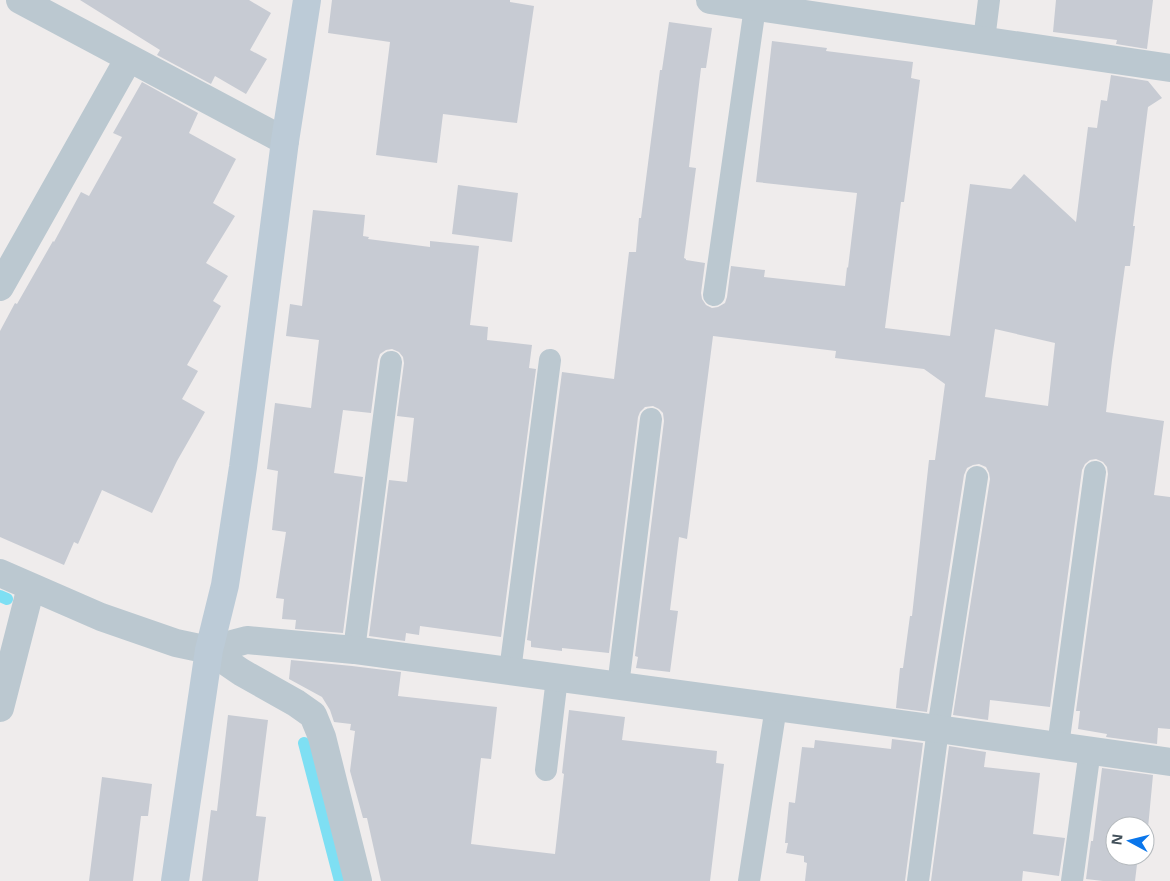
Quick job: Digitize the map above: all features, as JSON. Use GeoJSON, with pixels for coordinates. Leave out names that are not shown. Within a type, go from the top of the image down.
{"type":"FeatureCollection","features":[{"type":"Feature","properties":{"kind":"street"},"geometry":{"type":"LineString","coordinates":[[176,881],[209,650],[225,585],[285,141],[307,0]]}},
{"type":"Feature","properties":{"kind":"street"},"geometry":{"type":"LineString","coordinates":[[710,0],[823,8],[984,40],[1170,68]]}},
{"type":"Feature","properties":{"kind":"street"},"geometry":{"type":"LineString","coordinates":[[26,1],[128,58],[285,141]]}},
{"type":"Feature","properties":{"kind":"street"},"geometry":{"type":"LineString","coordinates":[[0,287],[128,58]]}},
{"type":"Feature","properties":{"kind":"street"},"geometry":{"type":"LineString","coordinates":[[0,573],[101,617],[176,643],[209,650],[241,672],[314,715],[322,737],[358,881]]}},
{"type":"Feature","properties":{"kind":"street"},"geometry":{"type":"LineString","coordinates":[[0,708],[31,587]]}},
{"type":"Feature","properties":{"kind":"street"},"geometry":{"type":"LineString","coordinates":[[209,650],[247,640],[354,650],[1170,762]]}},
{"type":"Feature","properties":{"kind":"lane"},"geometry":{"type":"LineString","coordinates":[[984,40],[989,0]]}},
{"type":"Feature","properties":{"kind":"lane"},"geometry":{"type":"LineString","coordinates":[[714,295],[756,3]]}},
{"type":"Feature","properties":{"kind":"lane"},"geometry":{"type":"LineString","coordinates":[[510,671],[550,360]]}},
{"type":"Feature","properties":{"kind":"lane"},"geometry":{"type":"LineString","coordinates":[[354,650],[391,362]]}},
{"type":"Feature","properties":{"kind":"lane"},"geometry":{"type":"LineString","coordinates":[[618,686],[651,419]]}},
{"type":"Feature","properties":{"kind":"lane"},"geometry":{"type":"LineString","coordinates":[[1058,746],[1095,472]]}},
{"type":"Feature","properties":{"kind":"lane"},"geometry":{"type":"LineString","coordinates":[[918,881],[938,729],[976,477]]}},
{"type":"Feature","properties":{"kind":"lane"},"geometry":{"type":"LineString","coordinates":[[546,770],[557,678]]}},
{"type":"Feature","properties":{"kind":"lane"},"geometry":{"type":"LineString","coordinates":[[750,881],[776,707]]}},
{"type":"Feature","properties":{"kind":"lane"},"geometry":{"type":"LineString","coordinates":[[1072,881],[1090,750]]}},
{"type":"Feature","properties":{"kind":"building"},"geometry":{"type":"Polygon","coordinates":[[[80,0],[249,0],[271,13],[250,50],[267,59],[246,94],[215,76],[211,84],[157,55],[160,50],[80,0]]]}},
{"type":"Feature","properties":{"kind":"building"},"geometry":{"type":"Polygon","coordinates":[[[332,0],[510,0],[510,2],[534,6],[517,123],[443,114],[437,163],[376,155],[390,42],[328,33],[332,0]]]}},
{"type":"Feature","properties":{"kind":"building"},"geometry":{"type":"Polygon","coordinates":[[[1056,0],[1153,0],[1147,49],[1116,44],[1117,40],[1053,32],[1056,0]]]}},
{"type":"Feature","properties":{"kind":"building"},"geometry":{"type":"Polygon","coordinates":[[[669,22],[712,28],[706,68],[701,68],[689,167],[696,168],[684,258],[705,263],[701,293],[706,305],[712,308],[725,303],[731,266],[765,270],[764,277],[845,286],[857,193],[756,182],[772,41],[827,48],[826,51],[913,62],[911,78],[920,80],[904,202],[901,202],[885,328],[950,336],[970,184],[1011,189],[1024,174],[1076,222],[1088,127],[1097,128],[1101,100],[1107,101],[1111,75],[1148,81],[1162,98],[1148,107],[1133,226],[1135,226],[1130,266],[1125,266],[1106,412],[1164,421],[1154,495],[1170,497],[1170,729],[1158,728],[1157,744],[1106,737],[1107,734],[1078,729],[1080,711],[1076,711],[1108,474],[1107,467],[1103,462],[1096,459],[1090,460],[1082,470],[1050,707],[990,700],[988,720],[953,715],[990,479],[986,467],[979,464],[967,468],[964,475],[927,712],[896,708],[900,668],[903,668],[910,616],[912,616],[929,460],[935,460],[945,384],[924,369],[835,358],[836,351],[713,336],[687,539],[679,537],[670,610],[678,611],[670,672],[636,668],[638,657],[635,656],[664,421],[663,413],[653,406],[645,407],[638,417],[609,653],[562,648],[562,651],[531,647],[531,641],[527,640],[562,372],[614,379],[629,252],[636,252],[660,70],[662,70],[669,22]],[[995,329],[985,397],[1048,406],[1055,343],[995,329]]]}},
{"type":"Feature","properties":{"kind":"building"},"geometry":{"type":"Polygon","coordinates":[[[142,82],[198,113],[189,133],[236,159],[213,203],[235,216],[206,263],[228,276],[213,301],[221,306],[187,365],[198,371],[182,399],[205,412],[177,461],[152,513],[102,490],[78,544],[74,542],[64,565],[0,537],[0,331],[15,303],[17,304],[54,242],[81,192],[89,196],[122,137],[113,133],[142,82]]]}},
{"type":"Feature","properties":{"kind":"building"},"geometry":{"type":"Polygon","coordinates":[[[458,185],[518,193],[512,242],[452,234],[458,185]]]}},
{"type":"Feature","properties":{"kind":"building"},"geometry":{"type":"Polygon","coordinates":[[[313,210],[365,215],[363,236],[369,237],[368,239],[430,247],[430,241],[479,246],[470,325],[488,327],[487,340],[532,345],[529,368],[536,369],[501,637],[420,626],[419,635],[406,633],[405,641],[369,636],[389,480],[407,482],[414,418],[397,416],[404,363],[403,357],[399,352],[392,349],[380,354],[378,360],[371,413],[343,410],[334,473],[363,477],[343,633],[295,629],[296,620],[282,619],[284,599],[276,598],[286,532],[272,530],[278,471],[267,469],[275,403],[311,408],[319,340],[286,336],[290,304],[302,306],[313,210]]]}},
{"type":"Feature","properties":{"kind":"building"},"geometry":{"type":"Polygon","coordinates":[[[291,660],[401,672],[398,696],[497,707],[491,759],[481,758],[471,844],[555,854],[569,710],[625,717],[622,740],[717,751],[716,763],[724,764],[710,881],[381,881],[367,818],[363,818],[350,771],[355,731],[350,730],[351,724],[334,722],[330,710],[322,697],[289,679],[291,660]]]}},
{"type":"Feature","properties":{"kind":"building"},"geometry":{"type":"Polygon","coordinates":[[[228,715],[268,720],[256,816],[266,817],[258,881],[202,881],[211,810],[217,811],[228,715]]]}},
{"type":"Feature","properties":{"kind":"building"},"geometry":{"type":"Polygon","coordinates":[[[892,739],[923,743],[905,881],[805,881],[807,863],[804,862],[804,856],[786,853],[788,843],[785,843],[789,802],[795,803],[802,747],[814,748],[815,740],[891,749],[892,739]]]}},
{"type":"Feature","properties":{"kind":"building"},"geometry":{"type":"Polygon","coordinates":[[[949,746],[986,752],[984,767],[1040,773],[1033,834],[1065,838],[1059,876],[1023,871],[1022,881],[931,881],[949,746]]]}},
{"type":"Feature","properties":{"kind":"building"},"geometry":{"type":"Polygon","coordinates":[[[1102,768],[1153,775],[1149,816],[1105,816],[1105,866],[1137,866],[1135,881],[1086,879],[1091,841],[1093,841],[1102,768]]]}},
{"type":"Feature","properties":{"kind":"building"},"geometry":{"type":"Polygon","coordinates":[[[102,777],[152,784],[148,816],[141,816],[133,881],[89,881],[102,777]]]}},
{"type":"Feature","properties":{"kind":"waterway"},"geometry":{"type":"LineString","coordinates":[[0,596],[7,599]]}},
{"type":"Feature","properties":{"kind":"waterway"},"geometry":{"type":"LineString","coordinates":[[304,743],[340,881]]}}]}
